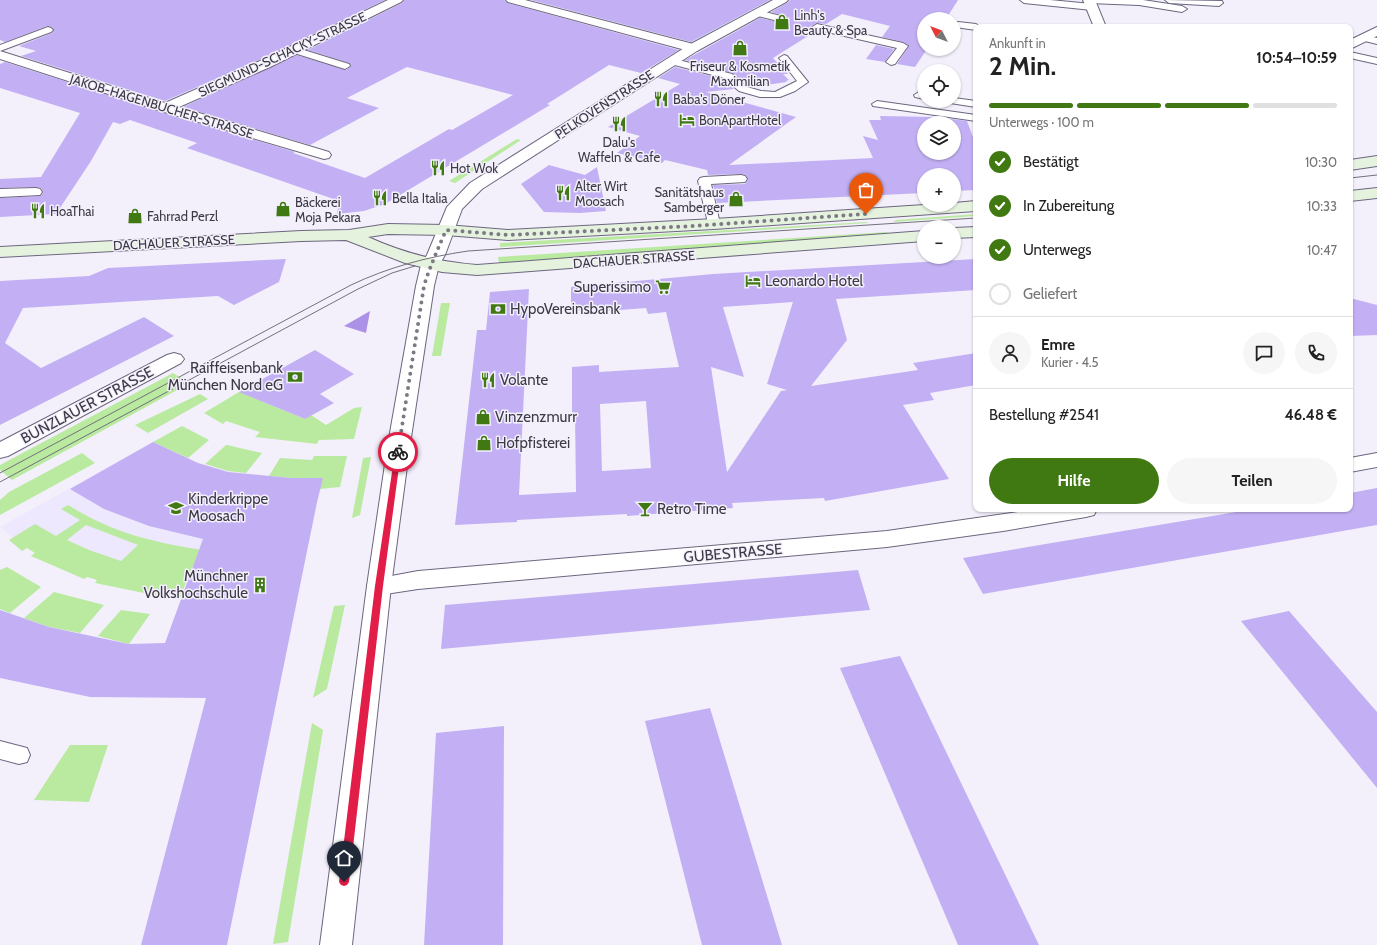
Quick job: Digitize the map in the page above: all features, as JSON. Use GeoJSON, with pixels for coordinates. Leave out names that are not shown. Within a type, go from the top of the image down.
{"type":"FeatureCollection","features":[{"type":"Feature","properties":{"kind":"main road"},"geometry":{"type":"LineString","coordinates":[[1353,165],[1377,161]]}},
{"type":"Feature","properties":{"kind":"main road"},"geometry":{"type":"LineString","coordinates":[[1353,196],[1377,193]]}},
{"type":"Feature","properties":{"kind":"main road","name":"DACHAUER STRASSE"},"geometry":{"type":"LineString","coordinates":[[0,252],[349,235],[388,229],[446,230],[508,235],[714,224],[973,206]]}},
{"type":"Feature","properties":{"kind":"main road"},"geometry":{"type":"LineString","coordinates":[[961,233],[973,232]]}},
{"type":"Feature","properties":{"kind":"main road","name":"DACHAUER STRASSE"},"geometry":{"type":"LineString","coordinates":[[349,235],[386,252],[430,265],[477,270],[917,237]]}},
{"type":"Feature","properties":{"kind":"street","name":"SIEGMUND-SCHACKY-STRASSE"},"geometry":{"type":"LineString","coordinates":[[166,108],[294,50],[397,0]]}},
{"type":"Feature","properties":{"kind":"street"},"geometry":{"type":"LineString","coordinates":[[512,0],[692,48]]}},
{"type":"Feature","properties":{"kind":"street","name":"PELKOVENSTRASSE"},"geometry":{"type":"LineString","coordinates":[[334,945],[379,586],[400,437],[424,286],[430,265],[436,255],[455,207],[476,186],[671,61],[692,48],[782,0]]}},
{"type":"Feature","properties":{"kind":"street"},"geometry":{"type":"LineString","coordinates":[[1090,3],[1099,24]]}},
{"type":"Feature","properties":{"kind":"street"},"geometry":{"type":"LineString","coordinates":[[1353,44],[1377,32]]}},
{"type":"Feature","properties":{"kind":"street","name":"JAKOB-HAGENBUCHER-STRASSE"},"geometry":{"type":"LineString","coordinates":[[0,54],[166,108],[324,155]]}},
{"type":"Feature","properties":{"kind":"street","name":"BUNZLAUER STRASSE"},"geometry":{"type":"LineString","coordinates":[[0,451],[174,359]]}},
{"type":"Feature","properties":{"kind":"street"},"geometry":{"type":"LineString","coordinates":[[1353,464],[1377,460]]}},
{"type":"Feature","properties":{"kind":"street","name":"GUBESTRASSE"},"geometry":{"type":"LineString","coordinates":[[379,586],[418,580],[887,539],[1003,523],[1068,512]]}},
{"type":"Feature","properties":{"kind":"lane"},"geometry":{"type":"LineString","coordinates":[[1024,0],[1090,3],[1139,2],[1182,9]]}},
{"type":"Feature","properties":{"kind":"lane"},"geometry":{"type":"LineString","coordinates":[[1161,0],[1219,3]]}},
{"type":"Feature","properties":{"kind":"lane"},"geometry":{"type":"LineString","coordinates":[[757,14],[782,19]]}},
{"type":"Feature","properties":{"kind":"lane"},"geometry":{"type":"LineString","coordinates":[[961,24],[973,26]]}},
{"type":"Feature","properties":{"kind":"lane"},"geometry":{"type":"LineString","coordinates":[[817,27],[903,46],[891,62]]}},
{"type":"Feature","properties":{"kind":"lane"},"geometry":{"type":"LineString","coordinates":[[0,48],[48,30]]}},
{"type":"Feature","properties":{"kind":"lane"},"geometry":{"type":"LineString","coordinates":[[1364,38],[1377,41]]}},
{"type":"Feature","properties":{"kind":"lane"},"geometry":{"type":"LineString","coordinates":[[294,50],[346,66]]}},
{"type":"Feature","properties":{"kind":"lane"},"geometry":{"type":"LineString","coordinates":[[1353,56],[1377,61]]}},
{"type":"Feature","properties":{"kind":"lane"},"geometry":{"type":"LineString","coordinates":[[671,61],[728,76],[743,89],[760,94],[776,95],[803,82],[784,58]]}},
{"type":"Feature","properties":{"kind":"lane"},"geometry":{"type":"LineString","coordinates":[[961,102],[973,104]]}},
{"type":"Feature","properties":{"kind":"lane"},"geometry":{"type":"LineString","coordinates":[[877,104],[973,118]]}},
{"type":"Feature","properties":{"kind":"lane"},"geometry":{"type":"LineString","coordinates":[[714,224],[704,181],[741,179]]}},
{"type":"Feature","properties":{"kind":"lane"},"geometry":{"type":"LineString","coordinates":[[0,193],[36,192]]}},
{"type":"Feature","properties":{"kind":"shaded area"},"geometry":{"type":"Polygon","coordinates":[[[370,311],[366,333],[344,326],[370,311]]]}},
{"type":"Feature","properties":{"kind":"shaded area","name":"Kinderkrippe Moosach"},"geometry":{"type":"Polygon","coordinates":[[[153,442],[198,463],[228,471],[291,478],[323,478],[310,538],[233,544],[148,592],[13,538],[0,527],[153,442]]]}},
{"type":"Feature","properties":{"kind":"green space"},"geometry":{"type":"Polygon","coordinates":[[[517,139],[521,140],[455,183],[449,181],[517,139]]]}},
{"type":"Feature","properties":{"kind":"green space"},"geometry":{"type":"Polygon","coordinates":[[[973,214],[973,216],[893,222],[896,220],[973,214]]]}},
{"type":"Feature","properties":{"kind":"green space"},"geometry":{"type":"Polygon","coordinates":[[[868,223],[500,247],[500,243],[868,223]]]}},
{"type":"Feature","properties":{"kind":"green space"},"geometry":{"type":"Polygon","coordinates":[[[887,232],[888,234],[499,263],[498,257],[887,232]]]}},
{"type":"Feature","properties":{"kind":"green space"},"geometry":{"type":"Polygon","coordinates":[[[441,303],[450,303],[441,356],[432,356],[441,303]]]}},
{"type":"Feature","properties":{"kind":"green space"},"geometry":{"type":"Polygon","coordinates":[[[173,373],[190,383],[12,480],[0,470],[0,465],[173,373]]]}},
{"type":"Feature","properties":{"kind":"green space"},"geometry":{"type":"Polygon","coordinates":[[[244,389],[263,402],[305,419],[311,415],[326,425],[354,408],[362,407],[354,439],[319,440],[317,444],[255,437],[260,432],[226,421],[223,424],[204,413],[244,389]]]}},
{"type":"Feature","properties":{"kind":"green space"},"geometry":{"type":"Polygon","coordinates":[[[200,394],[208,399],[148,433],[135,425],[200,394]]]}},
{"type":"Feature","properties":{"kind":"green space"},"geometry":{"type":"Polygon","coordinates":[[[182,426],[209,440],[188,458],[153,442],[182,426]]]}},
{"type":"Feature","properties":{"kind":"green space"},"geometry":{"type":"Polygon","coordinates":[[[226,445],[262,453],[246,473],[228,471],[205,464],[226,445]]]}},
{"type":"Feature","properties":{"kind":"green space"},"geometry":{"type":"Polygon","coordinates":[[[82,453],[95,463],[0,515],[0,500],[9,492],[82,453]]]}},
{"type":"Feature","properties":{"kind":"green space"},"geometry":{"type":"Polygon","coordinates":[[[314,456],[347,456],[340,487],[320,489],[291,478],[269,476],[280,458],[312,460],[314,456]]]}},
{"type":"Feature","properties":{"kind":"green space"},"geometry":{"type":"Polygon","coordinates":[[[371,457],[360,515],[352,518],[363,458],[371,457]]]}},
{"type":"Feature","properties":{"kind":"green space"},"geometry":{"type":"Polygon","coordinates":[[[68,505],[105,525],[142,538],[222,553],[216,566],[192,567],[180,598],[149,594],[95,583],[97,580],[87,577],[84,579],[31,556],[35,553],[27,548],[22,551],[9,540],[35,524],[56,536],[80,520],[61,509],[68,505]],[[86,525],[67,540],[89,550],[121,561],[138,545],[86,525]]]}},
{"type":"Feature","properties":{"kind":"green space"},"geometry":{"type":"Polygon","coordinates":[[[7,567],[41,587],[10,613],[0,609],[0,570],[7,567]]]}},
{"type":"Feature","properties":{"kind":"green space"},"geometry":{"type":"Polygon","coordinates":[[[54,592],[104,605],[80,633],[49,627],[24,618],[54,592]]]}},
{"type":"Feature","properties":{"kind":"green space"},"geometry":{"type":"Polygon","coordinates":[[[345,605],[327,689],[313,698],[334,606],[345,605]]]}},
{"type":"Feature","properties":{"kind":"green space"},"geometry":{"type":"Polygon","coordinates":[[[121,610],[150,614],[129,644],[98,636],[121,610]]]}},
{"type":"Feature","properties":{"kind":"green space"},"geometry":{"type":"Polygon","coordinates":[[[312,723],[323,730],[288,942],[273,944],[312,723]]]}},
{"type":"Feature","properties":{"kind":"green space"},"geometry":{"type":"Polygon","coordinates":[[[70,745],[108,745],[89,802],[34,800],[70,745]]]}},
{"type":"Feature","properties":{"kind":"building"},"geometry":{"type":"Polygon","coordinates":[[[0,0],[385,0],[259,60],[165,101],[21,56],[36,51],[19,46],[52,33],[54,30],[52,27],[47,26],[5,42],[0,40],[0,0]]]}},
{"type":"Feature","properties":{"kind":"building"},"geometry":{"type":"Polygon","coordinates":[[[404,0],[504,0],[508,3],[679,50],[641,73],[609,65],[547,104],[550,105],[385,204],[364,211],[337,214],[339,201],[187,148],[197,143],[130,120],[120,124],[113,122],[91,161],[56,214],[0,217],[0,198],[40,196],[43,193],[41,188],[36,187],[0,188],[0,179],[41,177],[80,113],[0,88],[0,64],[5,62],[161,112],[295,152],[293,153],[365,178],[449,129],[452,130],[513,95],[407,67],[347,98],[379,108],[310,145],[183,107],[297,55],[346,70],[351,66],[349,63],[308,50],[402,3],[404,0]]]}},
{"type":"Feature","properties":{"kind":"building"},"geometry":{"type":"Polygon","coordinates":[[[531,0],[770,0],[691,42],[531,0]]]}},
{"type":"Feature","properties":{"kind":"building"},"geometry":{"type":"Polygon","coordinates":[[[790,0],[958,0],[950,12],[917,12],[917,56],[922,56],[915,67],[897,64],[909,46],[903,42],[882,37],[890,26],[842,14],[826,24],[817,23],[811,26],[811,28],[816,31],[773,58],[788,74],[783,74],[789,80],[786,81],[787,82],[752,87],[748,86],[732,73],[685,60],[760,18],[783,23],[788,19],[786,16],[771,12],[790,0]]]}},
{"type":"Feature","properties":{"kind":"building"},"geometry":{"type":"Polygon","coordinates":[[[876,45],[894,49],[885,62],[866,59],[876,45]]]}},
{"type":"Feature","properties":{"kind":"building"},"geometry":{"type":"Polygon","coordinates":[[[675,67],[723,79],[734,89],[706,92],[796,117],[729,165],[873,158],[863,136],[878,140],[869,120],[881,120],[880,116],[917,117],[917,160],[961,160],[961,120],[967,121],[973,137],[973,190],[961,191],[961,168],[917,168],[917,193],[717,203],[713,185],[745,184],[748,180],[746,175],[708,175],[707,170],[665,160],[662,163],[617,153],[640,136],[608,127],[680,84],[658,78],[675,67]]]}},
{"type":"Feature","properties":{"kind":"building","name":"Alter Wirt Moosach"},"geometry":{"type":"Polygon","coordinates":[[[549,165],[585,175],[597,167],[606,211],[580,213],[544,212],[521,184],[549,165]]]}},
{"type":"Feature","properties":{"kind":"building"},"geometry":{"type":"Polygon","coordinates":[[[286,259],[279,282],[234,305],[218,296],[23,308],[5,343],[41,368],[144,317],[174,336],[0,425],[0,281],[89,276],[108,268],[286,259]]]}},
{"type":"Feature","properties":{"kind":"building"},"geometry":{"type":"Polygon","coordinates":[[[973,259],[973,290],[836,299],[847,340],[811,386],[918,370],[913,363],[973,353],[973,386],[930,393],[934,400],[903,405],[949,479],[825,501],[824,498],[732,503],[733,508],[627,516],[627,514],[455,525],[477,330],[486,330],[490,292],[529,289],[519,495],[576,492],[575,412],[572,413],[572,367],[599,365],[599,372],[679,367],[666,312],[648,314],[646,308],[606,311],[605,308],[571,311],[571,287],[713,274],[917,262],[917,264],[961,264],[961,260],[973,259]],[[793,302],[723,307],[744,377],[711,367],[727,472],[781,391],[787,390],[767,384],[793,302]],[[646,401],[600,404],[602,471],[651,468],[646,401]]]}},
{"type":"Feature","properties":{"kind":"building"},"geometry":{"type":"Polygon","coordinates":[[[1353,299],[1377,305],[1377,335],[1353,336],[1353,299]]]}},
{"type":"Feature","properties":{"kind":"building"},"geometry":{"type":"Polygon","coordinates":[[[315,350],[354,374],[320,394],[334,403],[305,419],[239,392],[315,350]]]}},
{"type":"Feature","properties":{"kind":"building"},"geometry":{"type":"Polygon","coordinates":[[[153,442],[198,463],[228,472],[291,478],[323,478],[227,945],[141,945],[206,698],[90,697],[0,678],[0,610],[49,627],[129,644],[165,643],[203,539],[149,526],[104,509],[70,489],[153,442]]]}},
{"type":"Feature","properties":{"kind":"building"},"geometry":{"type":"Polygon","coordinates":[[[1377,488],[1377,525],[983,594],[963,558],[1236,512],[1353,512],[1353,492],[1377,488]]]}},
{"type":"Feature","properties":{"kind":"building"},"geometry":{"type":"Polygon","coordinates":[[[858,570],[870,610],[441,649],[445,605],[858,570]]]}},
{"type":"Feature","properties":{"kind":"building"},"geometry":{"type":"Polygon","coordinates":[[[1289,611],[1377,712],[1377,788],[1241,621],[1289,611]]]}},
{"type":"Feature","properties":{"kind":"building"},"geometry":{"type":"Polygon","coordinates":[[[900,656],[1039,945],[958,945],[840,668],[900,656]]]}},
{"type":"Feature","properties":{"kind":"building"},"geometry":{"type":"Polygon","coordinates":[[[710,708],[782,945],[702,945],[645,721],[710,708]]]}},
{"type":"Feature","properties":{"kind":"building"},"geometry":{"type":"Polygon","coordinates":[[[504,726],[503,945],[424,945],[436,733],[504,726]]]}},
{"type":"Feature","properties":{"kind":"tram line"},"geometry":{"type":"LineString","coordinates":[[1353,178],[1377,175]]}},
{"type":"Feature","properties":{"kind":"tram line"},"geometry":{"type":"LineString","coordinates":[[0,473],[351,285],[394,268],[438,256],[468,251],[973,218]]}},
{"type":"Feature","properties":{"kind":"tram line"},"geometry":{"type":"LineString","coordinates":[[0,482],[358,289],[392,273],[415,266]]}},
{"type":"Feature","properties":{"kind":"way so far"},"geometry":{"type":"LineString","coordinates":[[398,452],[424,286],[430,265],[436,255],[446,230],[508,235],[694,226],[866,214]]}},
{"type":"Feature","properties":{"kind":"place","name":"Linh's Beauty & Spa"},"geometry":{"type":"Point","coordinates":[782,22]}},
{"type":"Feature","properties":{"kind":"place","name":"Friseur & Kosmetik Maximilian"},"geometry":{"type":"Point","coordinates":[740,48]}},
{"type":"Feature","properties":{"kind":"place","name":"Baba's Döner"},"geometry":{"type":"Point","coordinates":[661,99]}},
{"type":"Feature","properties":{"kind":"place","name":"BonApartHotel"},"geometry":{"type":"Point","coordinates":[687,120]}},
{"type":"Feature","properties":{"kind":"place","name":"Dalu's Waffeln & Cafe"},"geometry":{"type":"Point","coordinates":[619,124]}},
{"type":"Feature","properties":{"kind":"place","name":"Hot Wok"},"geometry":{"type":"Point","coordinates":[438,168]}},
{"type":"Feature","properties":{"kind":"place","name":"Alter Wirt Moosach"},"geometry":{"type":"Point","coordinates":[563,193]}},
{"type":"Feature","properties":{"kind":"place","name":"Bella Italia"},"geometry":{"type":"Point","coordinates":[380,198]}},
{"type":"Feature","properties":{"kind":"place","name":"Sanitätshaus Samberger"},"geometry":{"type":"Point","coordinates":[736,199]}},
{"type":"Feature","properties":{"kind":"place","name":"Bäckerei Moja Pekara"},"geometry":{"type":"Point","coordinates":[283,209]}},
{"type":"Feature","properties":{"kind":"place","name":"HoaThai"},"geometry":{"type":"Point","coordinates":[38,211]}},
{"type":"Feature","properties":{"kind":"place","name":"Fahrrad Perzl"},"geometry":{"type":"Point","coordinates":[135,216]}},
{"type":"Feature","properties":{"kind":"place","name":"Leonardo Hotel"},"geometry":{"type":"Point","coordinates":[753,281]}},
{"type":"Feature","properties":{"kind":"place","name":"Superissimo"},"geometry":{"type":"Point","coordinates":[663,287]}},
{"type":"Feature","properties":{"kind":"place","name":"HypoVereinsbank"},"geometry":{"type":"Point","coordinates":[498,309]}},
{"type":"Feature","properties":{"kind":"place","name":"Raiffeisenbank München Nord eG"},"geometry":{"type":"Point","coordinates":[295,377]}},
{"type":"Feature","properties":{"kind":"place","name":"Volante"},"geometry":{"type":"Point","coordinates":[488,380]}},
{"type":"Feature","properties":{"kind":"place","name":"Vinzenzmurr"},"geometry":{"type":"Point","coordinates":[483,417]}},
{"type":"Feature","properties":{"kind":"place","name":"Hofpfisterei"},"geometry":{"type":"Point","coordinates":[484,443]}},
{"type":"Feature","properties":{"kind":"place","name":"Kinderkrippe Moosach"},"geometry":{"type":"Point","coordinates":[176,508]}},
{"type":"Feature","properties":{"kind":"place","name":"Retro Time"},"geometry":{"type":"Point","coordinates":[645,509]}},
{"type":"Feature","properties":{"kind":"place","name":"Münchner Volkshochschule"},"geometry":{"type":"Point","coordinates":[260,585]}},
{"type":"Feature","properties":{"kind":"route"},"geometry":{"type":"LineString","coordinates":[[344,882],[379,586],[398,452]]}}]}
